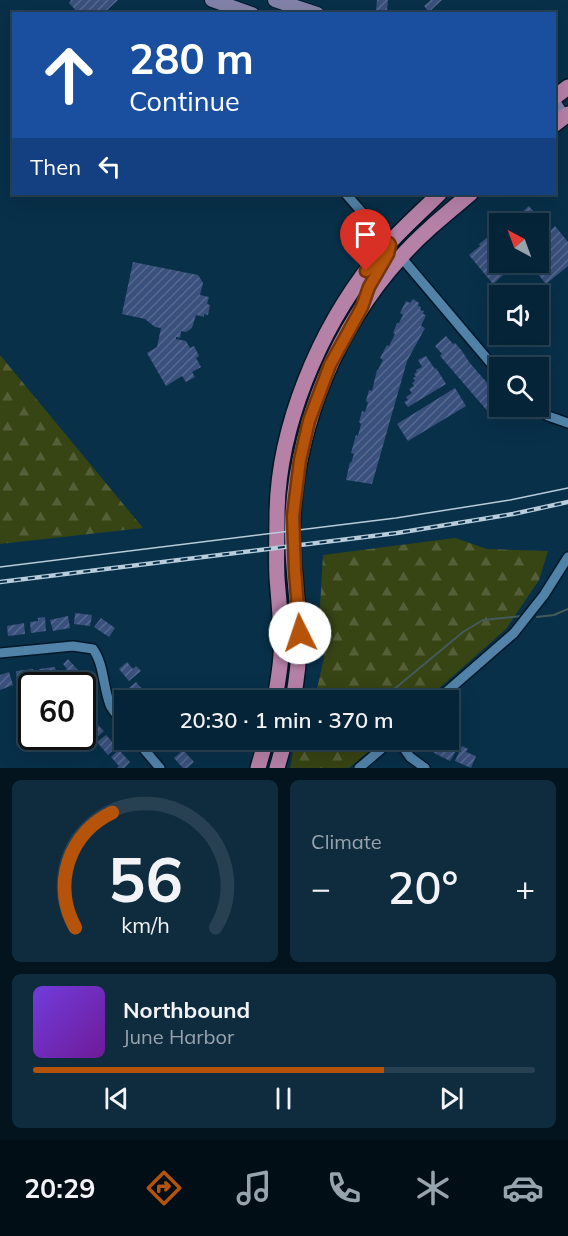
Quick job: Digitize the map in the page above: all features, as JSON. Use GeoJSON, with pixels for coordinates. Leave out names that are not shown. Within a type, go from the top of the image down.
{"type":"FeatureCollection","features":[{"type":"Feature","properties":{"kind":"main road"},"geometry":{"type":"LineString","coordinates":[[275,0],[311,12]]}},
{"type":"Feature","properties":{"kind":"main road"},"geometry":{"type":"LineString","coordinates":[[220,6],[244,12]]}},
{"type":"Feature","properties":{"kind":"main road"},"geometry":{"type":"LineString","coordinates":[[556,96],[568,87]]}},
{"type":"Feature","properties":{"kind":"main road"},"geometry":{"type":"LineString","coordinates":[[276,690],[281,654],[277,574],[277,498],[283,457],[293,417],[310,369],[331,326],[358,281],[389,243],[439,195]]}},
{"type":"Feature","properties":{"kind":"main road"},"geometry":{"type":"LineString","coordinates":[[401,257],[398,250],[401,243],[430,212],[439,195]]}},
{"type":"Feature","properties":{"kind":"main road"},"geometry":{"type":"LineString","coordinates":[[295,690],[300,633],[293,516],[300,460],[309,421],[330,365],[362,307],[401,257],[469,195]]}},
{"type":"Feature","properties":{"kind":"main road"},"geometry":{"type":"LineString","coordinates":[[362,307],[369,287],[388,254],[389,243]]}},
{"type":"Feature","properties":{"kind":"main road"},"geometry":{"type":"LineString","coordinates":[[258,768],[263,750]]}},
{"type":"Feature","properties":{"kind":"main road"},"geometry":{"type":"LineString","coordinates":[[277,768],[282,750]]}},
{"type":"Feature","properties":{"kind":"street"},"geometry":{"type":"LineString","coordinates":[[347,195],[389,243]]}},
{"type":"Feature","properties":{"kind":"street"},"geometry":{"type":"LineString","coordinates":[[401,257],[489,361]]}},
{"type":"Feature","properties":{"kind":"street"},"geometry":{"type":"LineString","coordinates":[[549,416],[568,423]]}},
{"type":"Feature","properties":{"kind":"street"},"geometry":{"type":"LineString","coordinates":[[448,690],[514,633],[544,595],[568,557]]}},
{"type":"Feature","properties":{"kind":"street"},"geometry":{"type":"LineString","coordinates":[[0,653],[73,646],[93,649],[98,657],[114,710]]}},
{"type":"Feature","properties":{"kind":"street"},"geometry":{"type":"LineString","coordinates":[[145,750],[160,768]]}},
{"type":"Feature","properties":{"kind":"street"},"geometry":{"type":"LineString","coordinates":[[359,768],[380,750]]}},
{"type":"Feature","properties":{"kind":"street"},"geometry":{"type":"LineString","coordinates":[[405,750],[410,757],[425,768]]}},
{"type":"Feature","properties":{"kind":"green space"},"geometry":{"type":"Polygon","coordinates":[[[0,355],[143,528],[0,544],[0,355]]]}},
{"type":"Feature","properties":{"kind":"green space"},"geometry":{"type":"Polygon","coordinates":[[[455,538],[487,549],[548,551],[539,580],[506,629],[437,690],[317,690],[325,653],[320,607],[323,555],[455,538]]]}},
{"type":"Feature","properties":{"kind":"green space"},"geometry":{"type":"Polygon","coordinates":[[[293,750],[370,750],[349,768],[290,768],[293,750]]]}},
{"type":"Feature","properties":{"kind":"building"},"geometry":{"type":"Polygon","coordinates":[[[118,0],[105,12],[77,12],[69,3],[71,1],[118,0]]]}},
{"type":"Feature","properties":{"kind":"building"},"geometry":{"type":"Polygon","coordinates":[[[377,0],[388,0],[387,11],[376,10],[377,0]]]}},
{"type":"Feature","properties":{"kind":"building"},"geometry":{"type":"Polygon","coordinates":[[[431,0],[442,0],[429,12],[424,6],[431,0]]]}},
{"type":"Feature","properties":{"kind":"building"},"geometry":{"type":"Polygon","coordinates":[[[529,206],[535,213],[521,213],[529,206]]]}},
{"type":"Feature","properties":{"kind":"building"},"geometry":{"type":"Polygon","coordinates":[[[555,226],[568,242],[568,266],[546,284],[537,273],[549,273],[549,230],[555,226]]]}},
{"type":"Feature","properties":{"kind":"building"},"geometry":{"type":"Polygon","coordinates":[[[489,236],[489,273],[506,273],[493,284],[469,255],[480,246],[479,244],[489,236]]]}},
{"type":"Feature","properties":{"kind":"building"},"geometry":{"type":"Polygon","coordinates":[[[133,262],[198,275],[203,283],[200,295],[209,297],[208,315],[204,314],[204,317],[196,315],[192,328],[186,332],[181,331],[180,338],[176,337],[176,339],[186,341],[190,348],[194,346],[199,356],[196,358],[201,367],[192,372],[195,377],[186,382],[182,376],[166,386],[147,353],[157,347],[161,328],[155,327],[145,319],[122,314],[133,262]]]}},
{"type":"Feature","properties":{"kind":"building"},"geometry":{"type":"Polygon","coordinates":[[[413,299],[419,303],[420,310],[426,315],[421,326],[425,328],[407,361],[372,484],[346,480],[354,454],[351,453],[361,424],[359,422],[362,411],[365,412],[369,390],[372,391],[377,370],[383,360],[380,358],[395,334],[393,333],[403,315],[400,313],[406,301],[410,303],[413,299]]]}},
{"type":"Feature","properties":{"kind":"building"},"geometry":{"type":"Polygon","coordinates":[[[446,336],[453,344],[455,343],[489,383],[489,413],[440,356],[442,354],[435,346],[446,336]]]}},
{"type":"Feature","properties":{"kind":"building"},"geometry":{"type":"Polygon","coordinates":[[[426,356],[446,384],[408,407],[404,402],[408,400],[406,397],[412,393],[409,389],[414,386],[412,383],[415,381],[413,378],[416,377],[414,374],[416,370],[422,367],[418,360],[426,356]]]}},
{"type":"Feature","properties":{"kind":"building"},"geometry":{"type":"Polygon","coordinates":[[[455,388],[466,406],[408,441],[397,424],[455,388]]]}},
{"type":"Feature","properties":{"kind":"building"},"geometry":{"type":"Polygon","coordinates":[[[75,613],[92,615],[90,626],[74,624],[75,613]]]}},
{"type":"Feature","properties":{"kind":"building"},"geometry":{"type":"Polygon","coordinates":[[[68,616],[70,628],[53,631],[50,620],[68,616]]]}},
{"type":"Feature","properties":{"kind":"building"},"geometry":{"type":"Polygon","coordinates":[[[45,617],[46,631],[31,633],[30,622],[45,617]]]}},
{"type":"Feature","properties":{"kind":"building"},"geometry":{"type":"Polygon","coordinates":[[[101,618],[115,628],[109,637],[94,627],[101,618]]]}},
{"type":"Feature","properties":{"kind":"building"},"geometry":{"type":"Polygon","coordinates":[[[24,623],[25,634],[8,636],[7,626],[24,623]]]}},
{"type":"Feature","properties":{"kind":"building"},"geometry":{"type":"Polygon","coordinates":[[[68,659],[80,672],[65,672],[67,669],[63,664],[68,659]]]}},
{"type":"Feature","properties":{"kind":"building"},"geometry":{"type":"Polygon","coordinates":[[[127,662],[133,669],[136,666],[141,671],[129,681],[119,669],[127,662]]]}},
{"type":"Feature","properties":{"kind":"building"},"geometry":{"type":"Polygon","coordinates":[[[55,667],[56,672],[39,672],[39,669],[55,667]]]}},
{"type":"Feature","properties":{"kind":"building"},"geometry":{"type":"Polygon","coordinates":[[[33,669],[33,672],[18,672],[17,682],[16,671],[33,669]]]}},
{"type":"Feature","properties":{"kind":"building"},"geometry":{"type":"Polygon","coordinates":[[[9,672],[13,685],[0,690],[0,675],[9,672]]]}},
{"type":"Feature","properties":{"kind":"building"},"geometry":{"type":"Polygon","coordinates":[[[136,682],[143,690],[127,690],[136,682]]]}},
{"type":"Feature","properties":{"kind":"building"},"geometry":{"type":"Polygon","coordinates":[[[96,723],[104,731],[96,738],[96,723]]]}},
{"type":"Feature","properties":{"kind":"building"},"geometry":{"type":"Polygon","coordinates":[[[106,735],[114,744],[114,750],[108,755],[97,742],[106,735]]]}},
{"type":"Feature","properties":{"kind":"building"},"geometry":{"type":"Polygon","coordinates":[[[462,746],[468,749],[466,752],[476,756],[471,768],[455,761],[462,746]]]}},
{"type":"Feature","properties":{"kind":"building"},"geometry":{"type":"Polygon","coordinates":[[[119,750],[130,762],[124,768],[117,768],[119,766],[111,757],[119,750]]]}},
{"type":"Feature","properties":{"kind":"building"},"geometry":{"type":"Polygon","coordinates":[[[183,750],[194,762],[187,768],[183,768],[174,758],[183,750]]]}},
{"type":"Feature","properties":{"kind":"building"},"geometry":{"type":"Polygon","coordinates":[[[435,750],[456,751],[450,761],[434,753],[435,750]]]}},
{"type":"Feature","properties":{"kind":"waterway"},"geometry":{"type":"LineString","coordinates":[[537,617],[554,615],[568,609]]}},
{"type":"Feature","properties":{"kind":"waterway"},"geometry":{"type":"LineString","coordinates":[[393,690],[463,632],[483,620],[522,616]]}},
{"type":"Feature","properties":{"kind":"tram line"},"geometry":{"type":"LineString","coordinates":[[0,567],[396,518],[510,500],[568,488]]}},
{"type":"Feature","properties":{"kind":"railway"},"geometry":{"type":"LineString","coordinates":[[0,582],[397,533],[513,514],[568,502]]}},
{"type":"Feature","properties":{"kind":"route"},"geometry":{"type":"LineString","coordinates":[[300,633],[293,516],[300,460],[309,421],[330,365],[388,254],[389,243],[366,271]]}}]}
